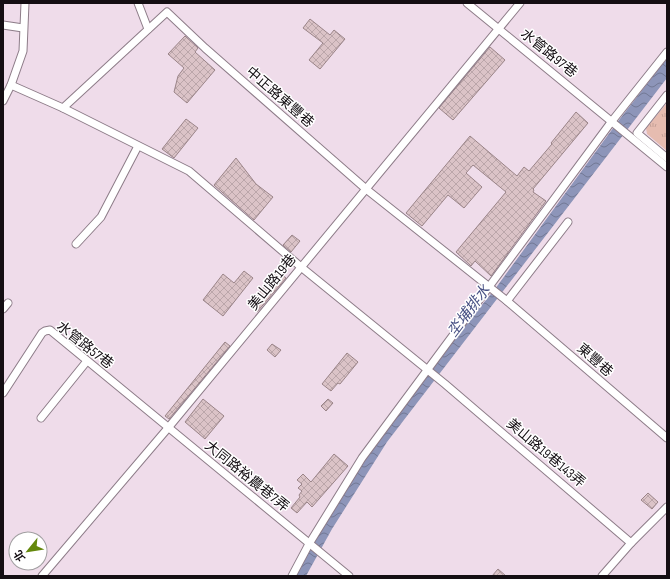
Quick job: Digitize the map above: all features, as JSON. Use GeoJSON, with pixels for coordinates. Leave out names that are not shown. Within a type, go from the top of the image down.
{"type":"FeatureCollection","features":[{"type":"Feature","properties":{"kind":"street"},"geometry":{"type":"LineString","coordinates":[[3,101],[22,51],[25,3]]}},
{"type":"Feature","properties":{"kind":"street"},"geometry":{"type":"LineString","coordinates":[[138,3],[148,29]]}},
{"type":"Feature","properties":{"kind":"street","name":"水管路97巷"},"geometry":{"type":"LineString","coordinates":[[467,3],[613,122],[635,135]]}},
{"type":"Feature","properties":{"kind":"street","name":"美山路19巷"},"geometry":{"type":"LineString","coordinates":[[42,576],[168,428],[520,3]]}},
{"type":"Feature","properties":{"kind":"street","name":"中正路東豐巷"},"geometry":{"type":"LineString","coordinates":[[62,108],[167,12],[205,48],[366,189],[489,288]]}},
{"type":"Feature","properties":{"kind":"street"},"geometry":{"type":"LineString","coordinates":[[3,25],[23,28]]}},
{"type":"Feature","properties":{"kind":"street"},"geometry":{"type":"LineString","coordinates":[[292,576],[309,544],[362,458],[427,369],[667,52]]}},
{"type":"Feature","properties":{"kind":"street"},"geometry":{"type":"LineString","coordinates":[[7,89],[62,108],[189,171],[301,267],[427,369]]}},
{"type":"Feature","properties":{"kind":"street"},"geometry":{"type":"LineString","coordinates":[[635,135],[667,95]]}},
{"type":"Feature","properties":{"kind":"street"},"geometry":{"type":"LineString","coordinates":[[635,135],[667,158]]}},
{"type":"Feature","properties":{"kind":"street"},"geometry":{"type":"LineString","coordinates":[[635,135],[667,166]]}},
{"type":"Feature","properties":{"kind":"street"},"geometry":{"type":"LineString","coordinates":[[76,244],[101,217],[138,146]]}},
{"type":"Feature","properties":{"kind":"street"},"geometry":{"type":"LineString","coordinates":[[507,301],[568,222]]}},
{"type":"Feature","properties":{"kind":"street","name":"東豐巷"},"geometry":{"type":"LineString","coordinates":[[489,288],[507,301],[667,438]]}},
{"type":"Feature","properties":{"kind":"street","name":"水管路57巷"},"geometry":{"type":"LineString","coordinates":[[3,393],[42,333],[45,330],[50,330],[168,428]]}},
{"type":"Feature","properties":{"kind":"street"},"geometry":{"type":"LineString","coordinates":[[41,418],[87,361]]}},
{"type":"Feature","properties":{"kind":"street","name":"美山路19巷143弄"},"geometry":{"type":"LineString","coordinates":[[427,369],[631,543]]}},
{"type":"Feature","properties":{"kind":"street","name":"大同路裕農巷7弄"},"geometry":{"type":"LineString","coordinates":[[168,428],[349,576]]}},
{"type":"Feature","properties":{"kind":"street"},"geometry":{"type":"LineString","coordinates":[[602,576],[631,543],[667,507]]}},
{"type":"Feature","properties":{"kind":"green space"},"geometry":{"type":"Polygon","coordinates":[[[667,103],[667,151],[647,134],[646,128],[667,103]]]}},
{"type":"Feature","properties":{"kind":"water"},"geometry":{"type":"Polygon","coordinates":[[[667,58],[667,78],[387,442],[332,529],[306,576],[293,576],[349,477],[415,386],[495,289],[619,120],[667,58]]]}},
{"type":"Feature","properties":{"kind":"building"},"geometry":{"type":"Polygon","coordinates":[[[310,19],[330,35],[334,30],[345,39],[320,69],[309,60],[323,43],[303,28],[310,19]]]}},
{"type":"Feature","properties":{"kind":"building"},"geometry":{"type":"Polygon","coordinates":[[[185,36],[198,48],[195,52],[215,70],[187,103],[174,92],[178,76],[184,68],[168,54],[185,36]]]}},
{"type":"Feature","properties":{"kind":"building"},"geometry":{"type":"Polygon","coordinates":[[[490,47],[505,60],[453,120],[439,108],[490,47]]]}},
{"type":"Feature","properties":{"kind":"building"},"geometry":{"type":"Polygon","coordinates":[[[576,112],[588,123],[533,189],[533,192],[546,201],[491,276],[475,261],[471,266],[456,252],[506,192],[473,165],[466,173],[482,187],[464,208],[448,195],[422,226],[406,213],[470,136],[517,176],[524,167],[529,171],[576,112]]]}},
{"type":"Feature","properties":{"kind":"building"},"geometry":{"type":"Polygon","coordinates":[[[186,119],[198,128],[174,158],[162,149],[186,119]]]}},
{"type":"Feature","properties":{"kind":"building"},"geometry":{"type":"Polygon","coordinates":[[[236,158],[256,184],[273,197],[254,220],[214,185],[236,158]]]}},
{"type":"Feature","properties":{"kind":"building"},"geometry":{"type":"Polygon","coordinates":[[[292,235],[300,241],[291,252],[283,245],[292,235]]]}},
{"type":"Feature","properties":{"kind":"building"},"geometry":{"type":"Polygon","coordinates":[[[244,271],[253,278],[223,316],[203,300],[223,274],[234,283],[244,271]]]}},
{"type":"Feature","properties":{"kind":"building"},"geometry":{"type":"Polygon","coordinates":[[[277,271],[286,278],[257,312],[249,305],[277,271]]]}},
{"type":"Feature","properties":{"kind":"building"},"geometry":{"type":"Polygon","coordinates":[[[225,342],[230,346],[169,419],[165,416],[225,342]]]}},
{"type":"Feature","properties":{"kind":"building"},"geometry":{"type":"Polygon","coordinates":[[[272,344],[281,350],[275,357],[267,350],[272,344]]]}},
{"type":"Feature","properties":{"kind":"building"},"geometry":{"type":"Polygon","coordinates":[[[347,353],[358,362],[340,384],[338,383],[331,391],[322,384],[347,353]]]}},
{"type":"Feature","properties":{"kind":"building"},"geometry":{"type":"Polygon","coordinates":[[[203,399],[224,416],[205,439],[185,422],[203,399]]]}},
{"type":"Feature","properties":{"kind":"building"},"geometry":{"type":"Polygon","coordinates":[[[328,399],[333,403],[326,411],[321,406],[328,399]]]}},
{"type":"Feature","properties":{"kind":"building"},"geometry":{"type":"Polygon","coordinates":[[[334,454],[348,466],[312,507],[307,502],[297,513],[291,508],[300,497],[299,495],[302,491],[298,488],[302,484],[297,480],[303,474],[311,482],[334,454]]]}},
{"type":"Feature","properties":{"kind":"building"},"geometry":{"type":"Polygon","coordinates":[[[648,493],[658,502],[652,509],[641,500],[648,493]]]}},
{"type":"Feature","properties":{"kind":"building"},"geometry":{"type":"Polygon","coordinates":[[[498,569],[506,576],[492,576],[498,569]]]}},
{"type":"Feature","properties":{"kind":"water label","name":"坔埔排水"},"geometry":{"type":"Point","coordinates":[469,311]}}]}
